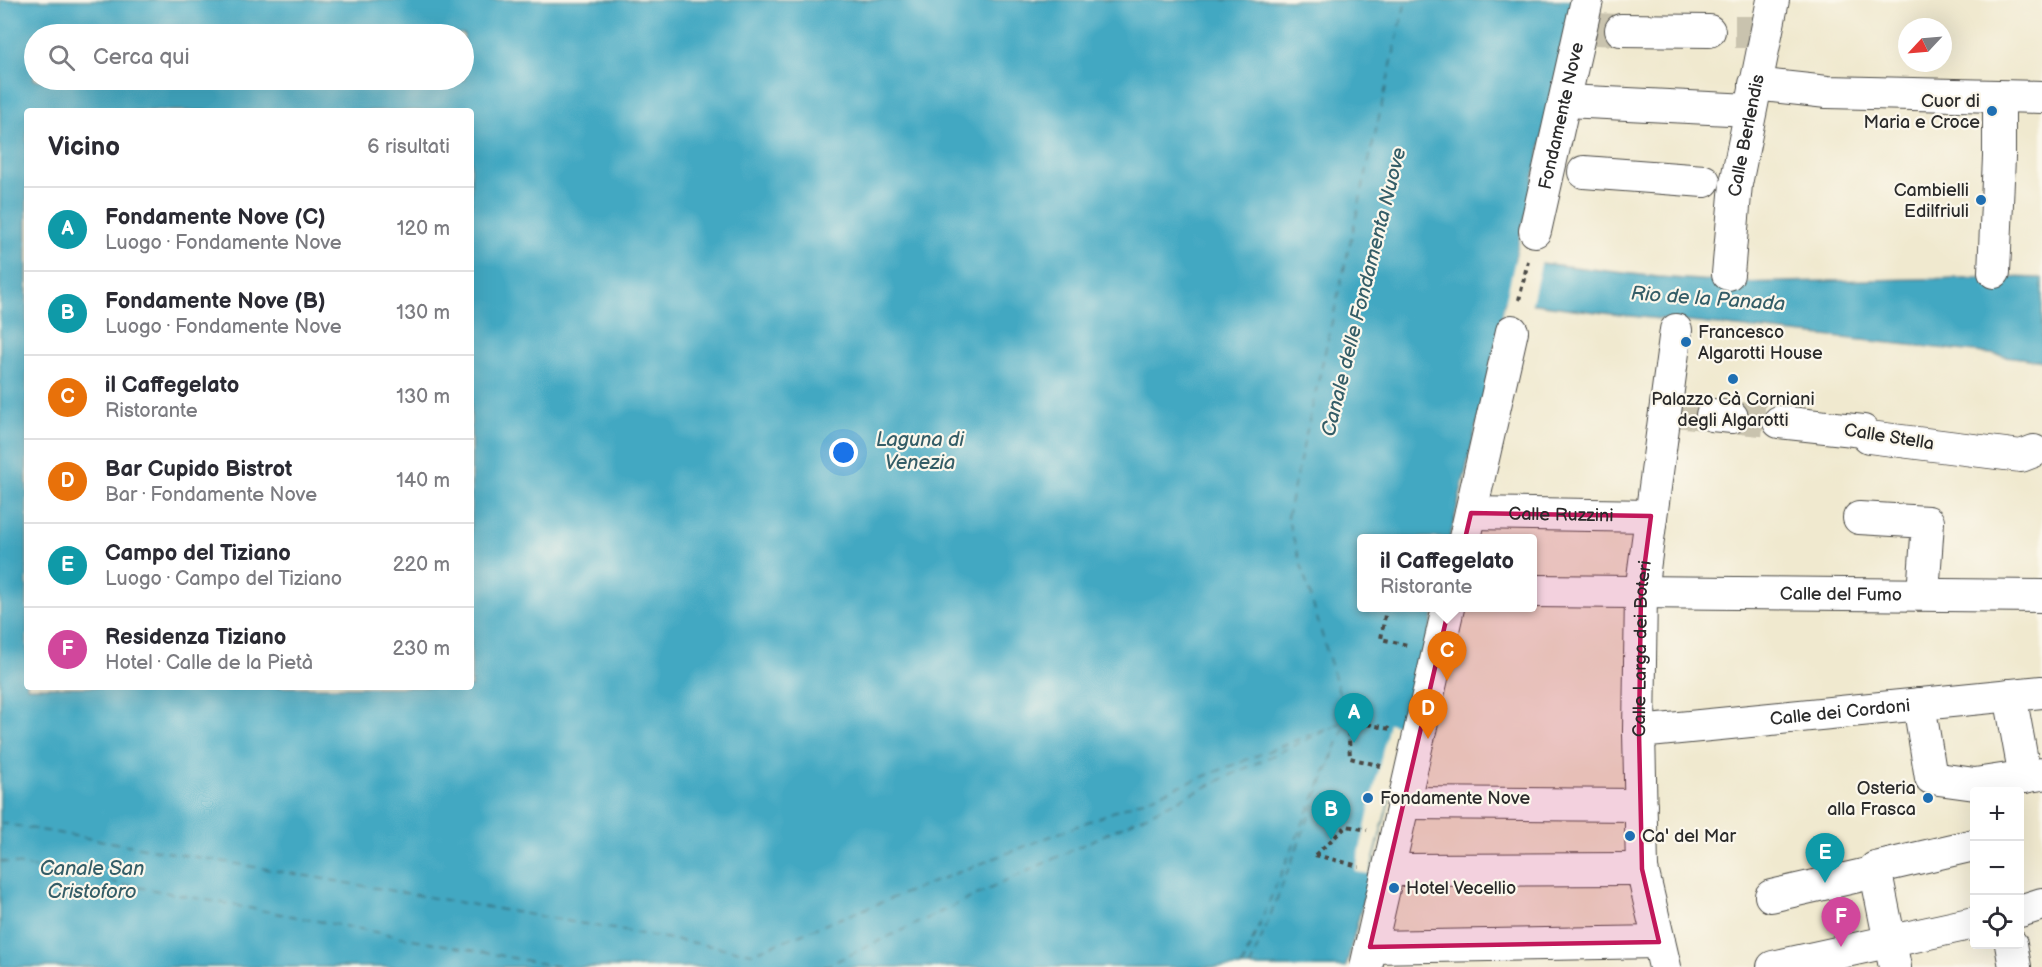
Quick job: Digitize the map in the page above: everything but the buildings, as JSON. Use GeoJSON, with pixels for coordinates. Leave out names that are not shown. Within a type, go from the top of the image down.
{"type":"FeatureCollection","features":[{"type":"Feature","properties":{"kind":"street","name":"Calle Berlendis"},"geometry":{"type":"LineString","coordinates":[[1728,273],[1722,182],[1753,97],[1737,32],[1773,0]]}},
{"type":"Feature","properties":{"kind":"street"},"geometry":{"type":"LineString","coordinates":[[1596,21],[1737,32]]}},
{"type":"Feature","properties":{"kind":"street","name":"Fondamente Nove"},"geometry":{"type":"LineString","coordinates":[[1535,231],[1565,170],[1566,100],[1596,21]]}},
{"type":"Feature","properties":{"kind":"street"},"geometry":{"type":"LineString","coordinates":[[1566,100],[1753,97],[1827,92],[2042,97]]}},
{"type":"Feature","properties":{"kind":"street"},"geometry":{"type":"LineString","coordinates":[[1994,272],[1999,97]]}},
{"type":"Feature","properties":{"kind":"street"},"geometry":{"type":"LineString","coordinates":[[1565,170],[1722,182]]}},
{"type":"Feature","properties":{"kind":"street","name":"Calle Larga dei Boteri"},"geometry":{"type":"LineString","coordinates":[[1662,955],[1642,869],[1639,732],[1641,592],[1651,516],[1671,411],[1676,330]]}},
{"type":"Feature","properties":{"kind":"street"},"geometry":{"type":"LineString","coordinates":[[1468,526],[1512,331]]}},
{"type":"Feature","properties":{"kind":"street","name":"Calle Stella"},"geometry":{"type":"LineString","coordinates":[[1779,422],[1863,431],[1869,437],[2021,456],[2034,451]]}},
{"type":"Feature","properties":{"kind":"street","name":"Calle Ruzzini"},"geometry":{"type":"LineString","coordinates":[[1468,526],[1651,516]]}},
{"type":"Feature","properties":{"kind":"street"},"geometry":{"type":"LineString","coordinates":[[1859,518],[1928,522],[1923,594]]}},
{"type":"Feature","properties":{"kind":"street","name":"Calle del Fumo"},"geometry":{"type":"LineString","coordinates":[[1537,591],[2042,596]]}},
{"type":"Feature","properties":{"kind":"street"},"geometry":{"type":"LineString","coordinates":[[1447,612],[1368,957],[1662,955]]}},
{"type":"Feature","properties":{"kind":"street","name":"Calle dei Cordoni"},"geometry":{"type":"LineString","coordinates":[[1639,732],[2042,692]]}},
{"type":"Feature","properties":{"kind":"street"},"geometry":{"type":"LineString","coordinates":[[1980,787],[2033,775],[2010,695]]}},
{"type":"Feature","properties":{"kind":"street"},"geometry":{"type":"LineString","coordinates":[[1919,704],[1931,778],[1972,787]]}},
{"type":"Feature","properties":{"kind":"street"},"geometry":{"type":"LineString","coordinates":[[1404,803],[1641,805]]}},
{"type":"Feature","properties":{"kind":"street"},"geometry":{"type":"LineString","coordinates":[[1893,954],[1875,868],[1970,846]]}},
{"type":"Feature","properties":{"kind":"street"},"geometry":{"type":"LineString","coordinates":[[1389,870],[1642,869]]}},
{"type":"Feature","properties":{"kind":"street"},"geometry":{"type":"LineString","coordinates":[[1771,896],[1876,872]]}},
{"type":"Feature","properties":{"kind":"street"},"geometry":{"type":"LineString","coordinates":[[2024,909],[2042,903]]}},
{"type":"Feature","properties":{"kind":"street"},"geometry":{"type":"LineString","coordinates":[[1775,967],[1893,954],[1970,925]]}},
{"type":"Feature","properties":{"kind":"street"},"geometry":{"type":"LineString","coordinates":[[2012,949],[2015,967]]}},
{"type":"Feature","properties":{"kind":"path"},"geometry":{"type":"LineString","coordinates":[[1520,296],[1527,267]]}},
{"type":"Feature","properties":{"kind":"path"},"geometry":{"type":"LineString","coordinates":[[1384,612],[1381,639],[1414,647]]}},
{"type":"Feature","properties":{"kind":"path"},"geometry":{"type":"LineString","coordinates":[[1379,765],[1350,758],[1348,720],[1387,729]]}},
{"type":"Feature","properties":{"kind":"path"},"geometry":{"type":"LineString","coordinates":[[1357,866],[1315,855],[1347,826],[1365,830]]}},
{"type":"Feature","properties":{"kind":"highlighted area"},"geometry":{"type":"Polygon","coordinates":[[[1471,513],[1651,516],[1641,592],[1639,732],[1642,869],[1659,942],[1370,947],[1471,513]]]}},
{"type":"Feature","properties":{"kind":"water","name":"Laguna di Venezia"},"geometry":{"type":"Polygon","coordinates":[[[0,0],[1574,0],[1515,260],[1658,277],[1740,283],[2042,278],[2042,361],[1612,314],[1506,300],[1451,534],[1357,534],[1357,612],[1434,612],[1397,770],[1346,967],[0,967],[0,0]]]}},
{"type":"Feature","properties":{"kind":"pier"},"geometry":{"type":"Polygon","coordinates":[[[1522,230],[1525,230],[1519,258],[1542,260],[1531,307],[1508,303],[1502,330],[1499,329],[1522,230]]]}},
{"type":"Feature","properties":{"kind":"pier"},"geometry":{"type":"Polygon","coordinates":[[[1389,723],[1407,728],[1369,874],[1355,872],[1389,723]]]}},
{"type":"Feature","properties":{"kind":"ferry route"},"geometry":{"type":"LineString","coordinates":[[1347,719],[1287,517],[1406,0]]}},
{"type":"Feature","properties":{"kind":"ferry route"},"geometry":{"type":"LineString","coordinates":[[0,823],[752,953],[1348,720]]}},
{"type":"Feature","properties":{"kind":"ferry route"},"geometry":{"type":"LineString","coordinates":[[1241,967],[1347,721]]}},
{"type":"Feature","properties":{"kind":"ferry route"},"geometry":{"type":"LineString","coordinates":[[824,967],[1333,727]]}},
{"type":"Feature","properties":{"kind":"ferry route"},"geometry":{"type":"LineString","coordinates":[[1250,967],[1336,749]]}},
{"type":"Feature","properties":{"kind":"ferry route"},"geometry":{"type":"LineString","coordinates":[[0,861],[561,967]]}},
{"type":"Feature","properties":{"kind":"ferry route"},"geometry":{"type":"LineString","coordinates":[[1242,967],[1260,925]]}},
{"type":"Feature","properties":{"kind":"tunnel"},"geometry":{"type":"LineString","coordinates":[[1594,29],[1621,30]]}},
{"type":"Feature","properties":{"kind":"tunnel"},"geometry":{"type":"LineString","coordinates":[[1735,32],[1754,32]]}},
{"type":"Feature","properties":{"kind":"tunnel"},"geometry":{"type":"LineString","coordinates":[[1677,411],[1712,415]]}},
{"type":"Feature","properties":{"kind":"tunnel"},"geometry":{"type":"LineString","coordinates":[[1732,417],[1779,422]]}},
{"type":"Feature","properties":{"kind":"place","name":"Cuor di Maria e Croce"},"geometry":{"type":"Point","coordinates":[1992,111]}},
{"type":"Feature","properties":{"kind":"place","name":"Cambielli Edilfriuli"},"geometry":{"type":"Point","coordinates":[1981,200]}},
{"type":"Feature","properties":{"kind":"place","name":"Francesco Algarotti House"},"geometry":{"type":"Point","coordinates":[1686,342]}},
{"type":"Feature","properties":{"kind":"place","name":"Palazzo Cà Corniani degli Algarotti"},"geometry":{"type":"Point","coordinates":[1733,379]}},
{"type":"Feature","properties":{"kind":"place","name":"il Caffegelato"},"geometry":{"type":"Point","coordinates":[1447,681]}},
{"type":"Feature","properties":{"kind":"place","name":"Bar Cupido Bistrot"},"geometry":{"type":"Point","coordinates":[1428,739]}},
{"type":"Feature","properties":{"kind":"place","name":"Fondamente Nove (C)"},"geometry":{"type":"Point","coordinates":[1354,743]}},
{"type":"Feature","properties":{"kind":"place","name":"Fondamente Nove"},"geometry":{"type":"Point","coordinates":[1368,798]}},
{"type":"Feature","properties":{"kind":"place","name":"Osteria alla Frasca"},"geometry":{"type":"Point","coordinates":[1928,798]}},
{"type":"Feature","properties":{"kind":"place","name":"Ca' del Mar"},"geometry":{"type":"Point","coordinates":[1630,836]}},
{"type":"Feature","properties":{"kind":"place","name":"Fondamente Nove (B)"},"geometry":{"type":"Point","coordinates":[1331,840]}},
{"type":"Feature","properties":{"kind":"place","name":"Campo del Tiziano"},"geometry":{"type":"Point","coordinates":[1825,883]}},
{"type":"Feature","properties":{"kind":"place","name":"Hotel Vecellio"},"geometry":{"type":"Point","coordinates":[1394,888]}},
{"type":"Feature","properties":{"kind":"place","name":"Residenza Tiziano"},"geometry":{"type":"Point","coordinates":[1841,947]}},
{"type":"Feature","properties":{"kind":"water label","name":"Canale delle Fondamenta Nuove"},"geometry":{"type":"Point","coordinates":[1364,292]}},
{"type":"Feature","properties":{"kind":"water label","name":"Rio de la Panada"},"geometry":{"type":"Point","coordinates":[1708,299]}},
{"type":"Feature","properties":{"kind":"water label","name":"Canale San Cristoforo"},"geometry":{"type":"Point","coordinates":[92,880]}}]}
